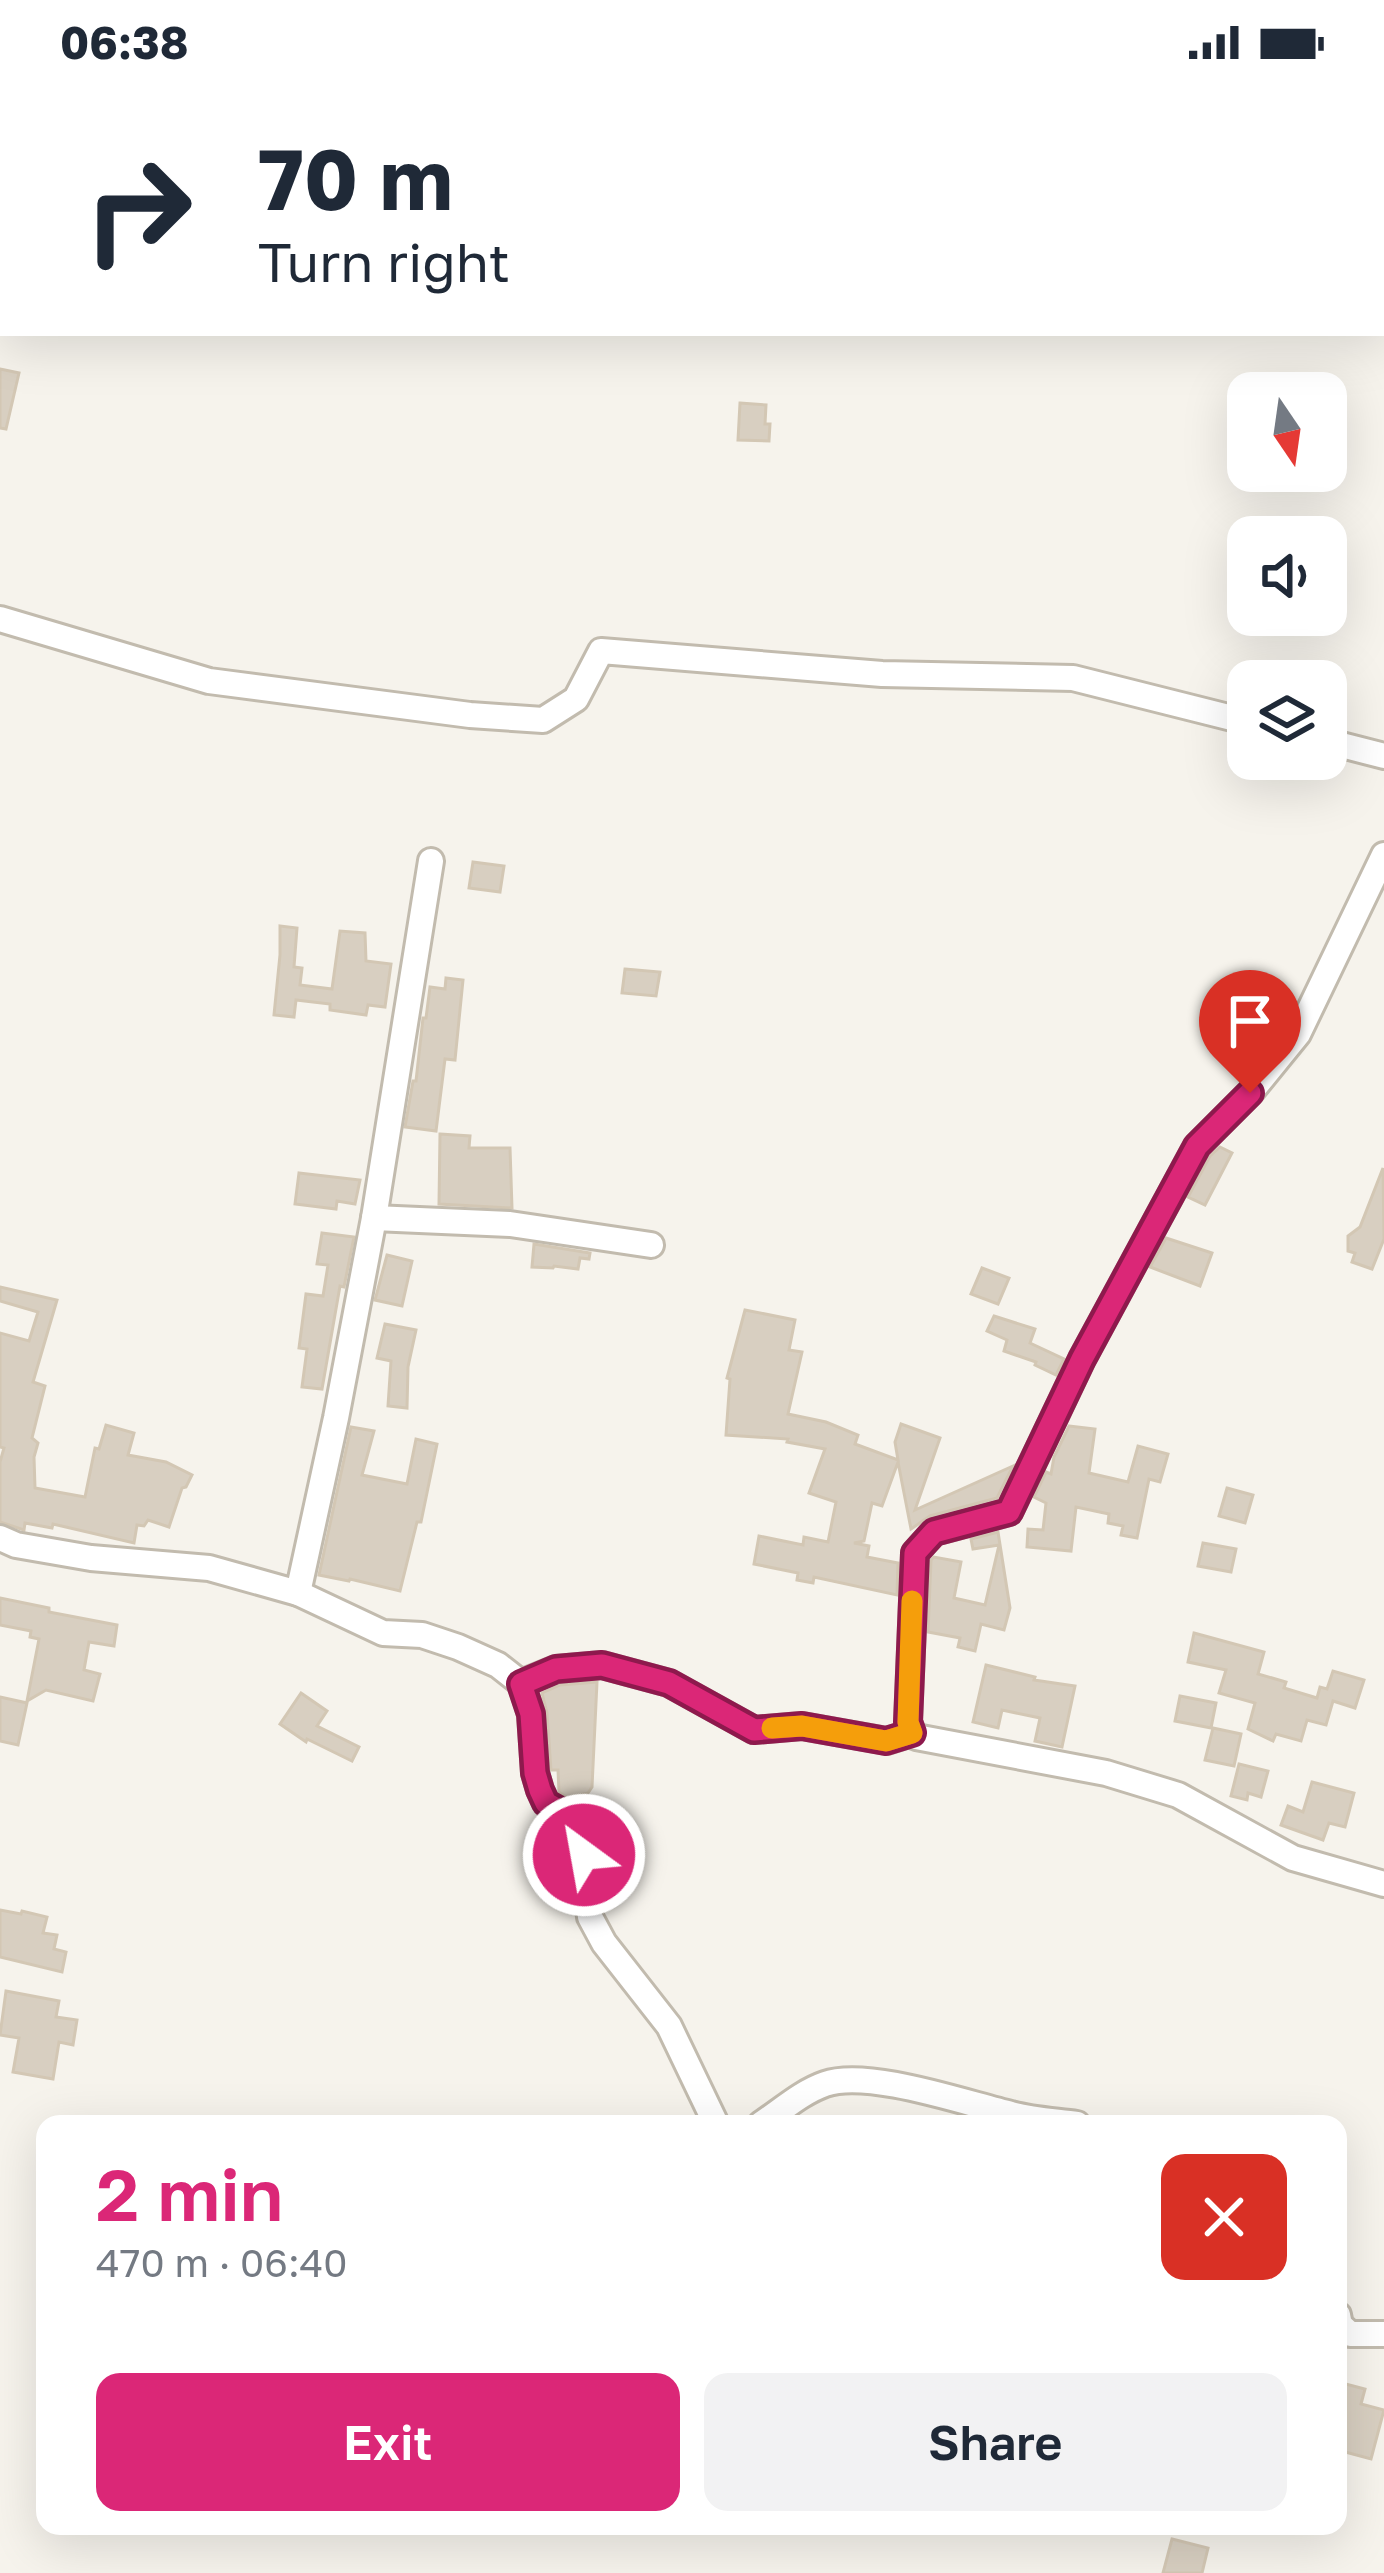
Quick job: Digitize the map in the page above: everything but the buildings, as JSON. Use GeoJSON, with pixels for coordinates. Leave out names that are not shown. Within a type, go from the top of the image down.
{"type":"FeatureCollection","features":[{"type":"Feature","properties":{"kind":"street"},"geometry":{"type":"LineString","coordinates":[[0,619],[209,681],[470,716],[543,720],[576,699],[601,651],[882,674],[1073,678],[1227,717]]}},
{"type":"Feature","properties":{"kind":"street"},"geometry":{"type":"LineString","coordinates":[[1347,746],[1384,756]]}},
{"type":"Feature","properties":{"kind":"street"},"geometry":{"type":"LineString","coordinates":[[1384,855],[1298,1034],[1250,1093],[1197,1146],[1082,1359],[1009,1512],[934,1532],[915,1553],[908,1722],[916,1737],[1106,1773],[1178,1795],[1293,1858],[1384,1884]]}},
{"type":"Feature","properties":{"kind":"street"},"geometry":{"type":"LineString","coordinates":[[298,1593],[374,1218],[430,861]]}},
{"type":"Feature","properties":{"kind":"street"},"geometry":{"type":"LineString","coordinates":[[374,1218],[510,1224],[651,1246]]}},
{"type":"Feature","properties":{"kind":"street"},"geometry":{"type":"LineString","coordinates":[[0,1538],[91,1558],[209,1568],[298,1593],[383,1633],[422,1635],[498,1665],[521,1684],[531,1714],[535,1773],[546,1803],[575,1825],[584,1855],[590,1917],[604,1943],[669,2026],[712,2115]]}},
{"type":"Feature","properties":{"kind":"street"},"geometry":{"type":"LineString","coordinates":[[521,1684],[556,1669],[602,1665],[669,1683],[754,1730],[802,1726],[886,1741],[912,1733]]}},
{"type":"Feature","properties":{"kind":"street"},"geometry":{"type":"LineString","coordinates":[[774,2115],[829,2082],[855,2080],[1013,2115]]}},
{"type":"Feature","properties":{"kind":"street"},"geometry":{"type":"LineString","coordinates":[[1347,2331],[1384,2333]]}},
{"type":"Feature","properties":{"kind":"slow traffic"},"geometry":{"type":"LineString","coordinates":[[772,1728],[802,1726],[886,1741],[912,1733],[908,1722],[912,1601]]}},
{"type":"Feature","properties":{"kind":"route"},"geometry":{"type":"LineString","coordinates":[[584,1855],[575,1825],[546,1803],[540,1790],[531,1714],[521,1684],[556,1669],[602,1665],[669,1683],[754,1730],[802,1726],[886,1741],[912,1733],[908,1722],[915,1553],[934,1532],[1009,1512],[1082,1359],[1197,1146],[1250,1093]]}}]}
